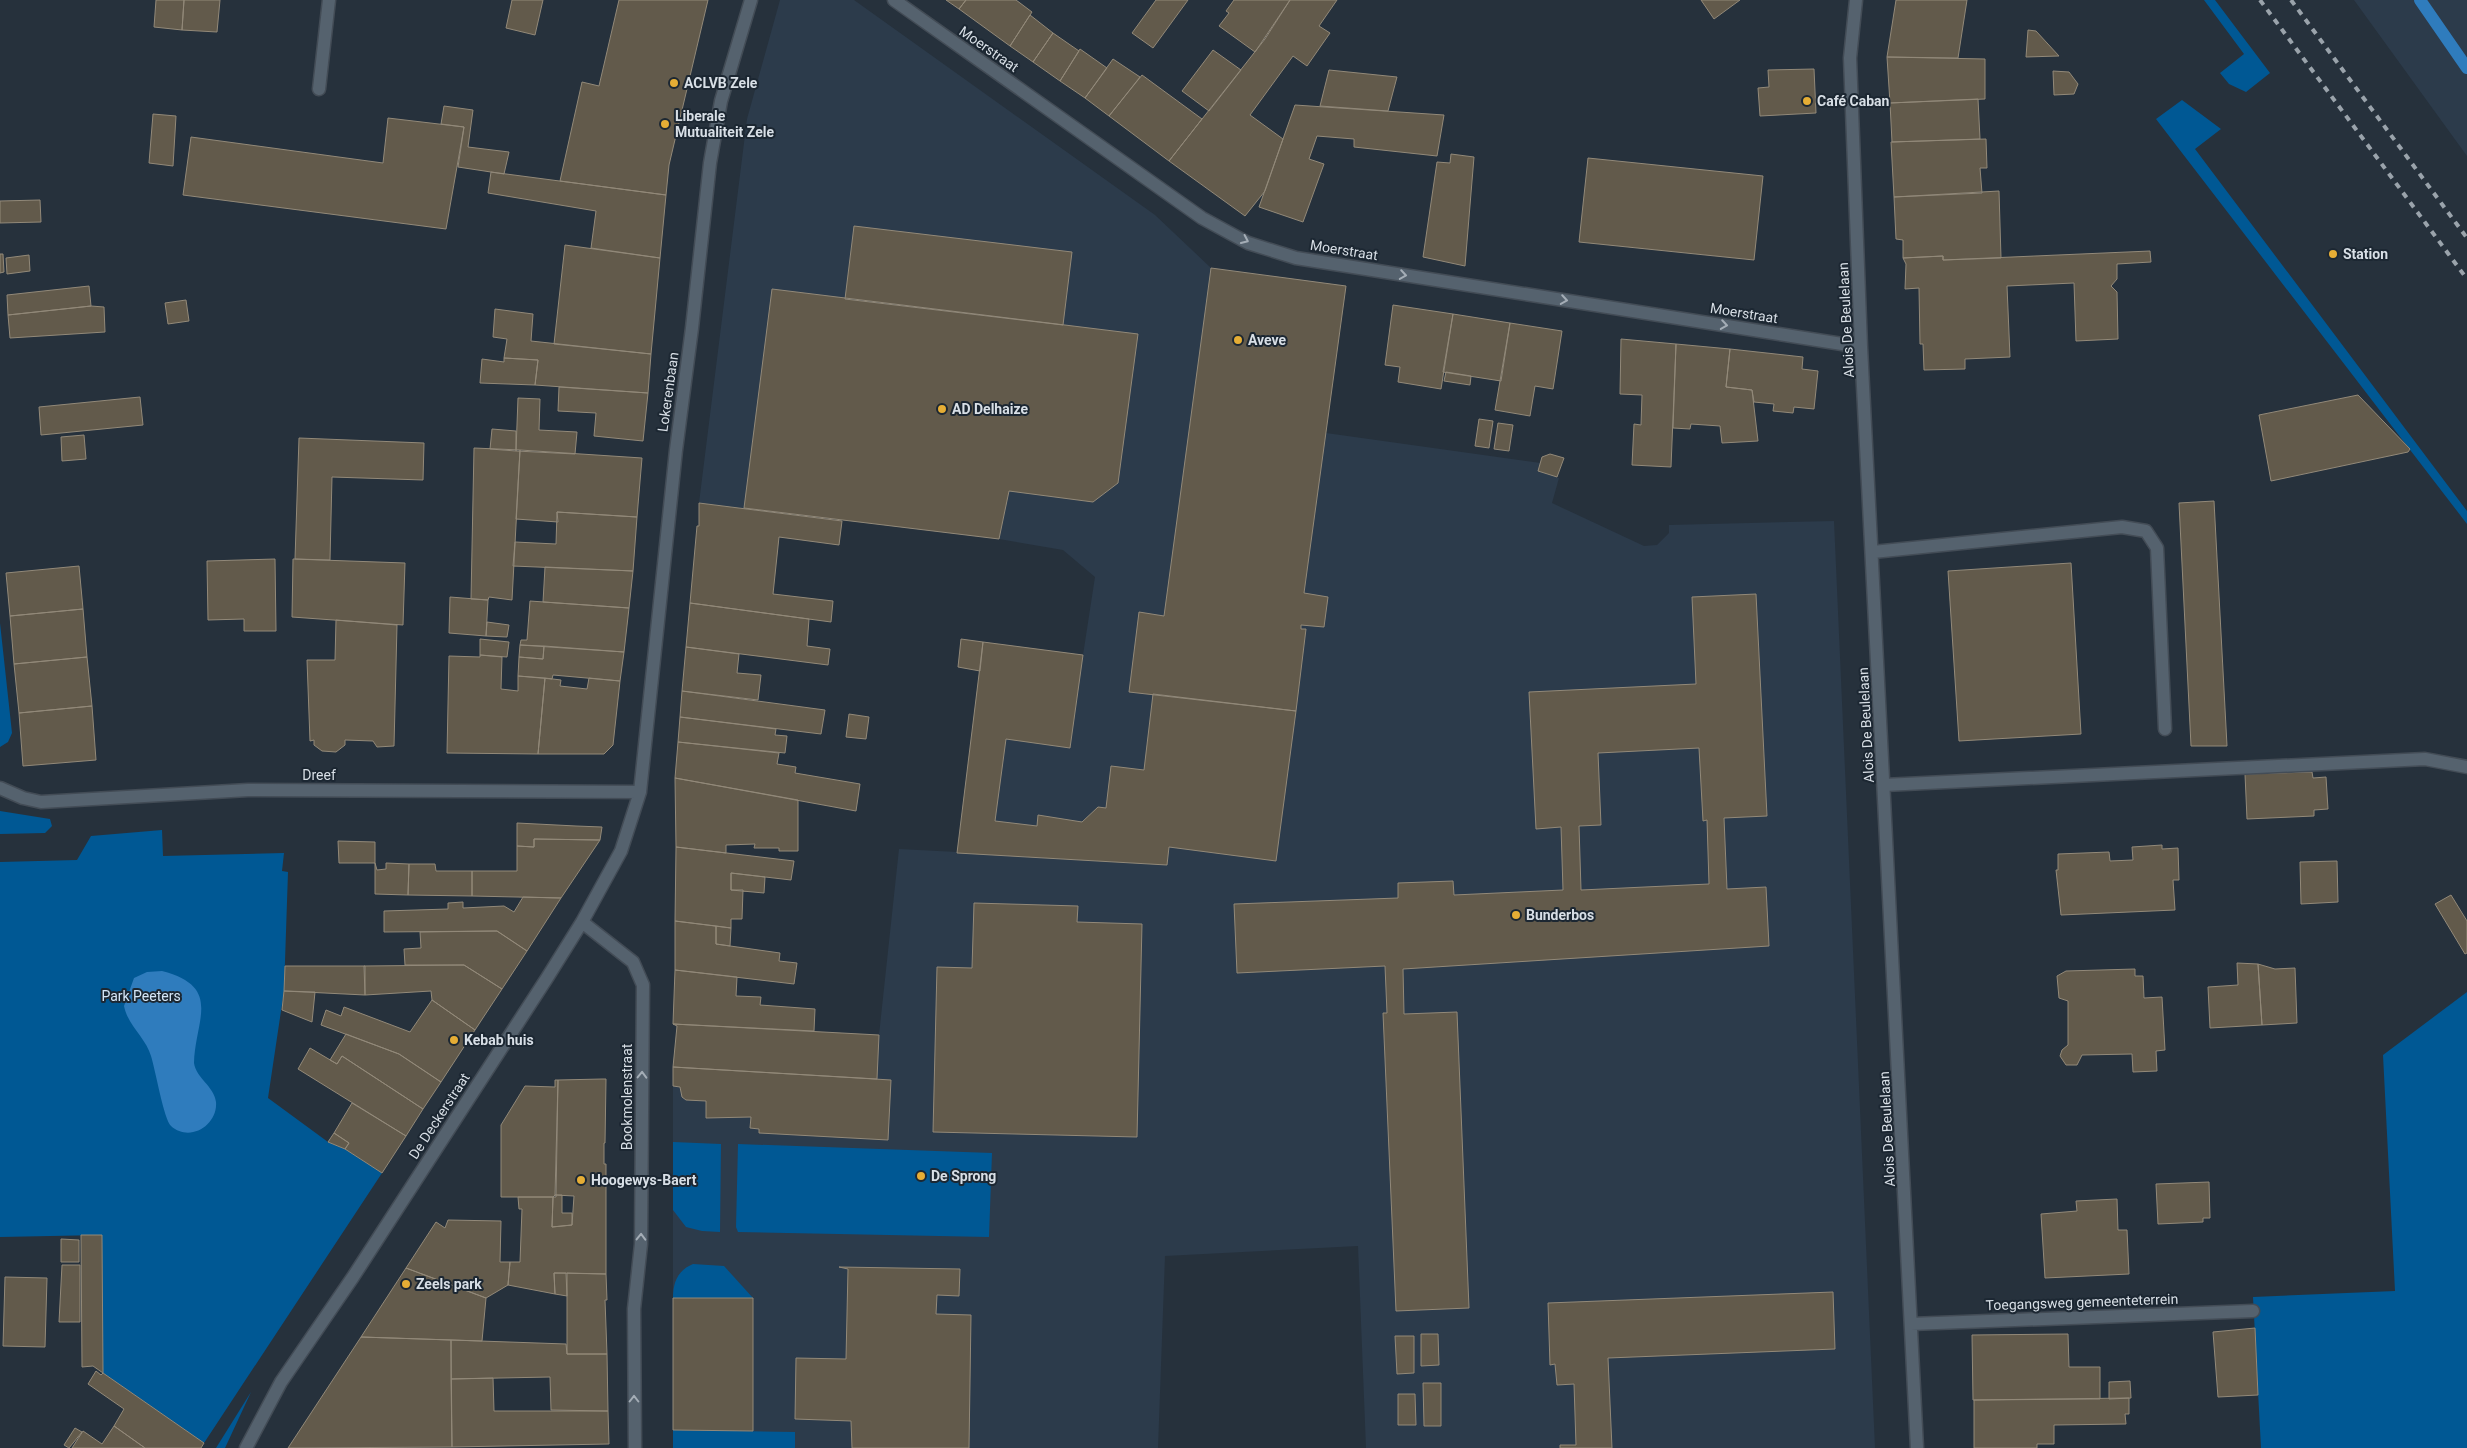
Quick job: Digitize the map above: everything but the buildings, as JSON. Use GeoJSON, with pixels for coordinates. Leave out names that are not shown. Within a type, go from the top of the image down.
{"type":"FeatureCollection","features":[{"type":"Feature","properties":{"kind":"street"},"geometry":{"type":"LineString","coordinates":[[318,89],[329,0]]}},
{"type":"Feature","properties":{"kind":"street","name":"Lokerenbaan"},"geometry":{"type":"LineString","coordinates":[[640,792],[676,450],[692,328],[710,163],[721,101],[751,0]]}},
{"type":"Feature","properties":{"kind":"street","name":"Moerstraat"},"geometry":{"type":"LineString","coordinates":[[894,0],[1202,218],[1248,243],[1296,258],[1862,347]]}},
{"type":"Feature","properties":{"kind":"street","name":"Alois De Beulelaan"},"geometry":{"type":"LineString","coordinates":[[1856,0],[1850,58],[1862,347],[1917,1448]]}},
{"type":"Feature","properties":{"kind":"street"},"geometry":{"type":"LineString","coordinates":[[1873,552],[2122,526],[2146,531],[2157,548],[2165,729]]}},
{"type":"Feature","properties":{"kind":"street"},"geometry":{"type":"LineString","coordinates":[[1884,785],[2425,760],[2467,767]]}},
{"type":"Feature","properties":{"kind":"street","name":"Dreef"},"geometry":{"type":"LineString","coordinates":[[0,788],[23,798],[41,802],[248,790],[640,792]]}},
{"type":"Feature","properties":{"kind":"street","name":"De Deckerstraat"},"geometry":{"type":"LineString","coordinates":[[246,1448],[281,1382],[353,1276],[582,922],[621,851],[640,792]]}},
{"type":"Feature","properties":{"kind":"street","name":"Bookmolenstraat"},"geometry":{"type":"LineString","coordinates":[[582,922],[633,962],[642,985],[641,1244],[634,1309],[634,1448]]}},
{"type":"Feature","properties":{"kind":"street","name":"Toegangsweg gemeenteterrein"},"geometry":{"type":"LineString","coordinates":[[1911,1324],[2253,1311]]}},
{"type":"Feature","properties":{"kind":"shaded area"},"geometry":{"type":"Polygon","coordinates":[[[780,0],[854,0],[1155,215],[1211,268],[1326,433],[1541,463],[1538,471],[1559,478],[1552,503],[1644,546],[1657,545],[1669,533],[1669,525],[1834,521],[1875,1448],[1366,1448],[1358,1246],[1165,1256],[1158,1448],[673,1448],[673,1067],[877,1079],[879,1035],[899,849],[957,852],[983,642],[1083,655],[1095,577],[1063,550],[999,539],[699,503],[747,119],[780,0]]]}},
{"type":"Feature","properties":{"kind":"shaded area"},"geometry":{"type":"Polygon","coordinates":[[[2354,0],[2467,0],[2467,156],[2354,0]]]}},
{"type":"Feature","properties":{"kind":"shaded area"},"geometry":{"type":"Polygon","coordinates":[[[162,971],[181,978],[193,986],[199,996],[201,1007],[194,1063],[198,1073],[215,1096],[216,1102],[215,1110],[208,1124],[194,1132],[178,1131],[168,1122],[149,1050],[129,1020],[124,1006],[134,978],[147,972],[162,971]]]}},
{"type":"Feature","properties":{"kind":"green space"},"geometry":{"type":"Polygon","coordinates":[[[2204,0],[2215,0],[2270,73],[2246,92],[2229,84],[2220,73],[2244,54],[2204,0]]]}},
{"type":"Feature","properties":{"kind":"green space"},"geometry":{"type":"Polygon","coordinates":[[[2182,100],[2221,129],[2195,149],[2467,511],[2467,524],[2156,119],[2182,100]]]}},
{"type":"Feature","properties":{"kind":"green space"},"geometry":{"type":"Polygon","coordinates":[[[0,623],[12,733],[8,742],[0,747],[0,623]]]}},
{"type":"Feature","properties":{"kind":"green space"},"geometry":{"type":"Polygon","coordinates":[[[0,811],[50,819],[52,826],[45,833],[0,834],[0,811]]]}},
{"type":"Feature","properties":{"kind":"green space","name":"Park Peeters"},"geometry":{"type":"Polygon","coordinates":[[[162,830],[163,856],[284,853],[282,871],[288,872],[284,991],[268,1098],[328,1142],[345,1149],[382,1173],[204,1443],[103,1373],[102,1235],[0,1237],[0,862],[77,860],[91,836],[162,830]]]}},
{"type":"Feature","properties":{"kind":"green space"},"geometry":{"type":"Polygon","coordinates":[[[2467,992],[2467,1448],[2261,1448],[2253,1297],[2395,1291],[2383,1055],[2467,992]]]}},
{"type":"Feature","properties":{"kind":"green space"},"geometry":{"type":"Polygon","coordinates":[[[673,1142],[721,1144],[720,1232],[702,1231],[686,1227],[673,1210],[673,1142]]]}},
{"type":"Feature","properties":{"kind":"green space"},"geometry":{"type":"Polygon","coordinates":[[[738,1144],[992,1153],[989,1237],[738,1232],[736,1227],[738,1144]]]}},
{"type":"Feature","properties":{"kind":"green space"},"geometry":{"type":"Polygon","coordinates":[[[693,1264],[724,1266],[753,1298],[673,1298],[677,1277],[693,1264]]]}},
{"type":"Feature","properties":{"kind":"green space"},"geometry":{"type":"Polygon","coordinates":[[[251,1392],[225,1448],[216,1448],[251,1392]]]}},
{"type":"Feature","properties":{"kind":"green space"},"geometry":{"type":"Polygon","coordinates":[[[673,1430],[795,1432],[795,1448],[673,1448],[673,1430]]]}},
{"type":"Feature","properties":{"kind":"waterway"},"geometry":{"type":"LineString","coordinates":[[2420,0],[2467,68]]}},
{"type":"Feature","properties":{"kind":"railway"},"geometry":{"type":"LineString","coordinates":[[2260,0],[2467,279]]}},
{"type":"Feature","properties":{"kind":"railway"},"geometry":{"type":"LineString","coordinates":[[2291,0],[2467,238]]}},
{"type":"Feature","properties":{"kind":"place","name":"ACLVB Zele"},"geometry":{"type":"Point","coordinates":[674,83]}},
{"type":"Feature","properties":{"kind":"place","name":"Café Caban"},"geometry":{"type":"Point","coordinates":[1807,101]}},
{"type":"Feature","properties":{"kind":"place","name":"Liberale Mutualiteit Zele"},"geometry":{"type":"Point","coordinates":[665,124]}},
{"type":"Feature","properties":{"kind":"place","name":"Station"},"geometry":{"type":"Point","coordinates":[2333,254]}},
{"type":"Feature","properties":{"kind":"place","name":"Aveve"},"geometry":{"type":"Point","coordinates":[1238,340]}},
{"type":"Feature","properties":{"kind":"place","name":"AD Delhaize"},"geometry":{"type":"Point","coordinates":[942,409]}},
{"type":"Feature","properties":{"kind":"place","name":"Bunderbos"},"geometry":{"type":"Point","coordinates":[1516,915]}},
{"type":"Feature","properties":{"kind":"place","name":"Kebab huis"},"geometry":{"type":"Point","coordinates":[454,1040]}},
{"type":"Feature","properties":{"kind":"place","name":"De Sprong"},"geometry":{"type":"Point","coordinates":[921,1176]}},
{"type":"Feature","properties":{"kind":"place","name":"Hoogewys-Baert"},"geometry":{"type":"Point","coordinates":[581,1180]}},
{"type":"Feature","properties":{"kind":"place","name":"Zeels park"},"geometry":{"type":"Point","coordinates":[406,1284]}}]}
